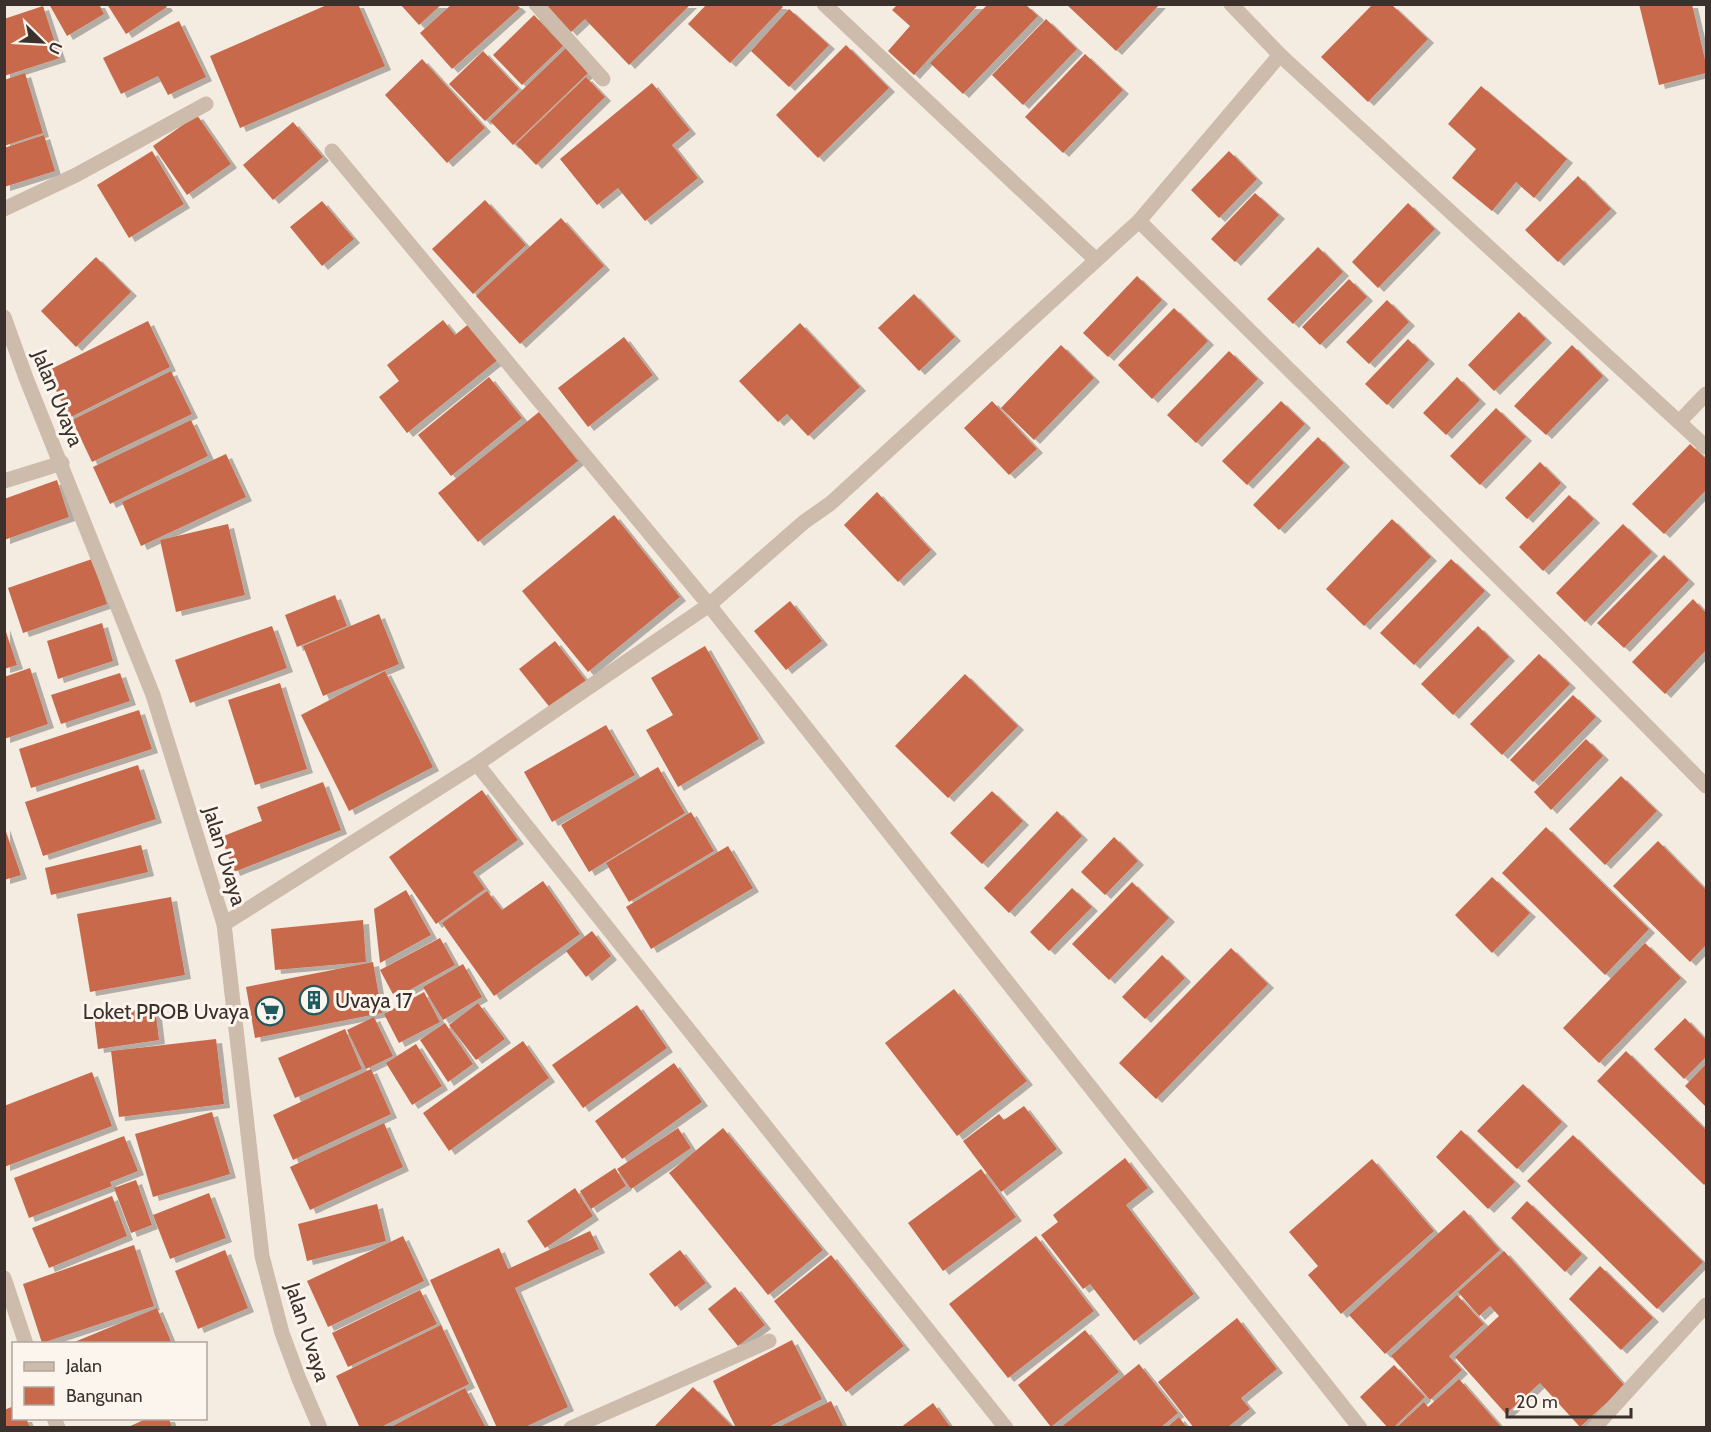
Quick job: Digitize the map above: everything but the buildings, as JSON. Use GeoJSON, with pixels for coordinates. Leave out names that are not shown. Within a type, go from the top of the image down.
{"type":"FeatureCollection","features":[{"type":"Feature","properties":{"kind":"street"},"geometry":{"type":"LineString","coordinates":[[536,4],[603,79]]}},
{"type":"Feature","properties":{"kind":"street"},"geometry":{"type":"LineString","coordinates":[[824,4],[1096,260]]}},
{"type":"Feature","properties":{"kind":"street"},"geometry":{"type":"LineString","coordinates":[[1231,4],[1280,55],[1707,447]]}},
{"type":"Feature","properties":{"kind":"street"},"geometry":{"type":"LineString","coordinates":[[224,924],[477,764],[709,605],[804,522],[831,503],[1139,221],[1280,55]]}},
{"type":"Feature","properties":{"kind":"street"},"geometry":{"type":"LineString","coordinates":[[4,208],[76,175],[206,104]]}},
{"type":"Feature","properties":{"kind":"street"},"geometry":{"type":"LineString","coordinates":[[332,151],[709,605],[1360,1428]]}},
{"type":"Feature","properties":{"kind":"street"},"geometry":{"type":"LineString","coordinates":[[1139,221],[1707,786]]}},
{"type":"Feature","properties":{"kind":"street","name":"Jalan Uvaya"},"geometry":{"type":"LineString","coordinates":[[4,317],[26,378],[62,463],[153,695],[224,924],[262,1256],[282,1333],[320,1428]]}},
{"type":"Feature","properties":{"kind":"street"},"geometry":{"type":"LineString","coordinates":[[1679,422],[1707,394]]}},
{"type":"Feature","properties":{"kind":"street"},"geometry":{"type":"LineString","coordinates":[[4,481],[62,463]]}},
{"type":"Feature","properties":{"kind":"street"},"geometry":{"type":"LineString","coordinates":[[477,764],[1006,1428]]}},
{"type":"Feature","properties":{"kind":"street"},"geometry":{"type":"LineString","coordinates":[[4,1278],[25,1342]]}},
{"type":"Feature","properties":{"kind":"street"},"geometry":{"type":"LineString","coordinates":[[1594,1428],[1707,1305]]}},
{"type":"Feature","properties":{"kind":"street"},"geometry":{"type":"LineString","coordinates":[[571,1428],[769,1341]]}},
{"type":"Feature","properties":{"kind":"place","name":"Uvaya 17"},"geometry":{"type":"Point","coordinates":[314,1000]}},
{"type":"Feature","properties":{"kind":"place","name":"Loket PPOB Uvaya"},"geometry":{"type":"Point","coordinates":[270,1011]}}]}
